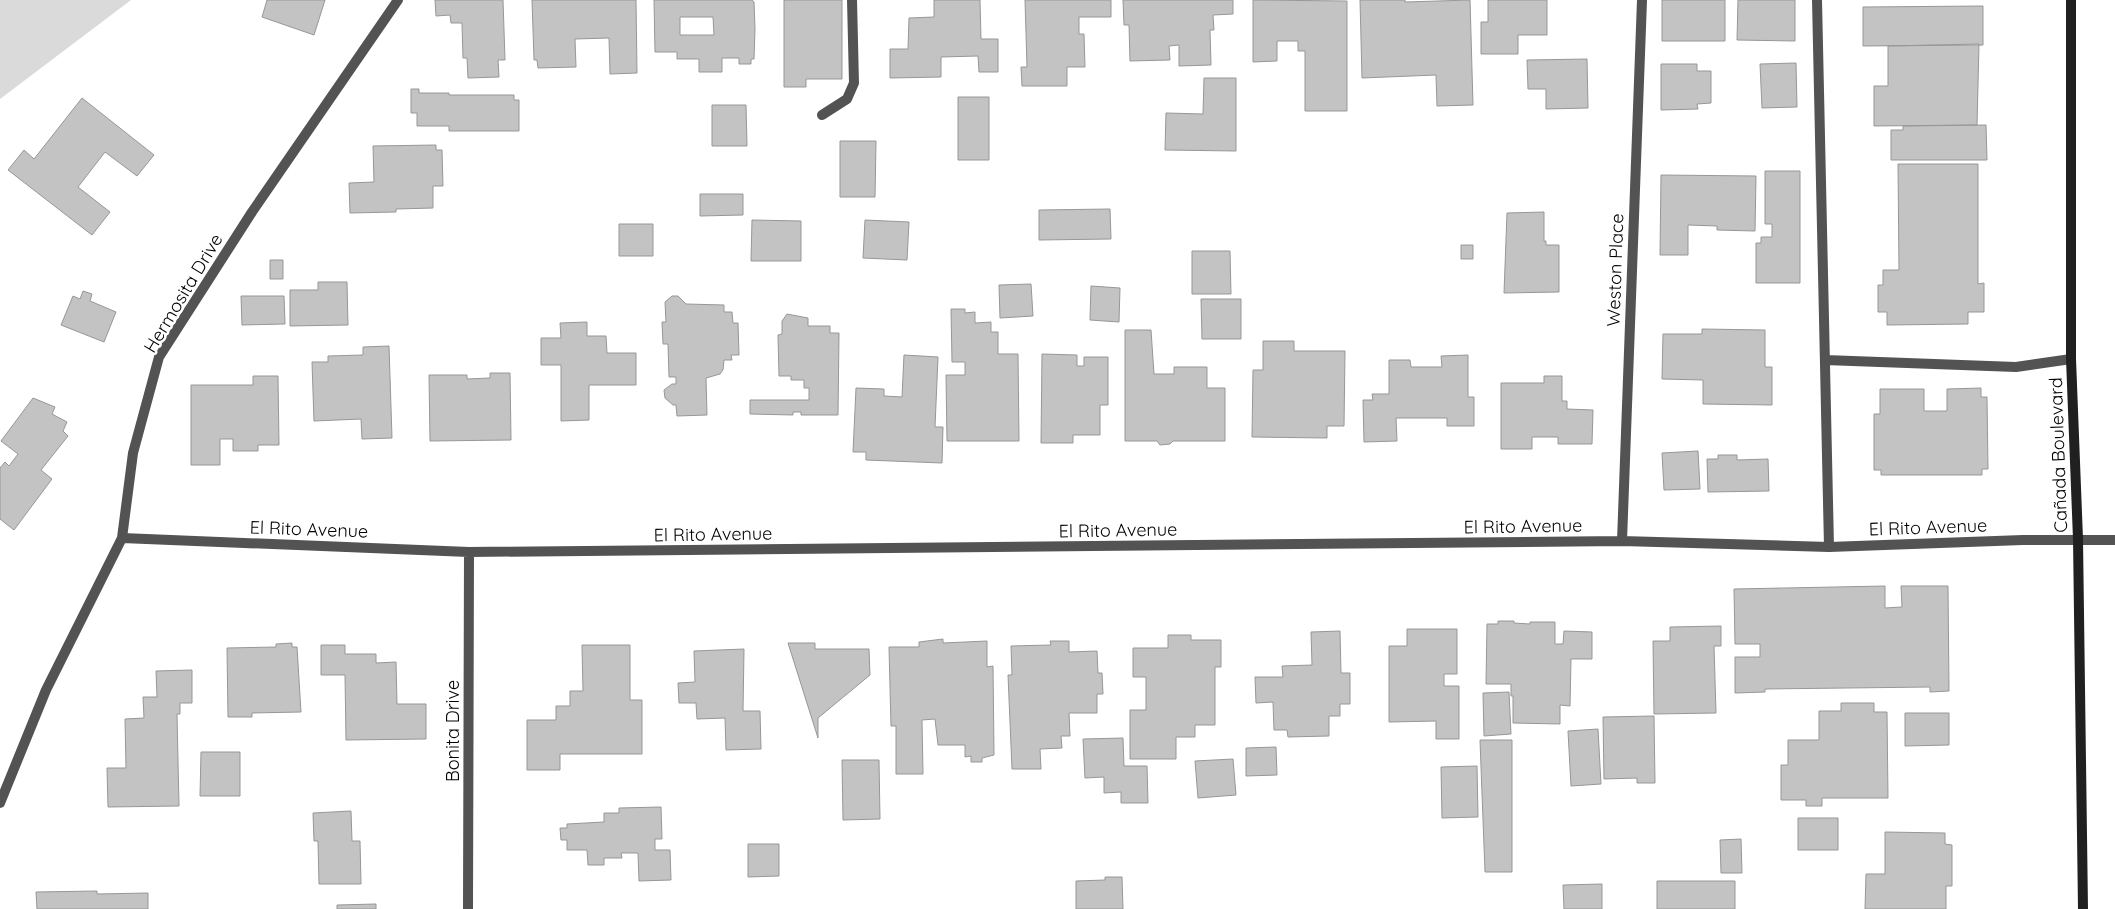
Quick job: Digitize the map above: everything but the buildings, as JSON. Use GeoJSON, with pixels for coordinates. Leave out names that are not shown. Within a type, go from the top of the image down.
{"type":"FeatureCollection","features":[{"type":"Feature","properties":{"kind":"main road","name":"Cañada Boulevard"},"geometry":{"type":"LineString","coordinates":[[2070,0],[2071,359],[2078,539],[2083,909]]}},
{"type":"Feature","properties":{"kind":"street","name":"Hermosita Drive"},"geometry":{"type":"LineString","coordinates":[[0,802],[3,789],[46,690],[122,538],[133,454],[159,358],[252,212],[398,0]]}},
{"type":"Feature","properties":{"kind":"street"},"geometry":{"type":"LineString","coordinates":[[822,115],[847,99],[854,83],[852,0]]}},
{"type":"Feature","properties":{"kind":"street","name":"Weston Place"},"geometry":{"type":"LineString","coordinates":[[1622,541],[1642,0]]}},
{"type":"Feature","properties":{"kind":"street"},"geometry":{"type":"LineString","coordinates":[[1817,0],[1829,547]]}},
{"type":"Feature","properties":{"kind":"street"},"geometry":{"type":"LineString","coordinates":[[1825,360],[2016,367],[2071,359]]}},
{"type":"Feature","properties":{"kind":"street","name":"El Rito Avenue"},"geometry":{"type":"LineString","coordinates":[[122,538],[469,552],[1622,541],[1829,547],[2078,539],[2115,540]]}},
{"type":"Feature","properties":{"kind":"street","name":"Bonita Drive"},"geometry":{"type":"LineString","coordinates":[[468,909],[469,552]]}},
{"type":"Feature","properties":{"kind":"shaded area"},"geometry":{"type":"Polygon","coordinates":[[[0,0],[131,0],[0,99],[0,0]]]}}]}
